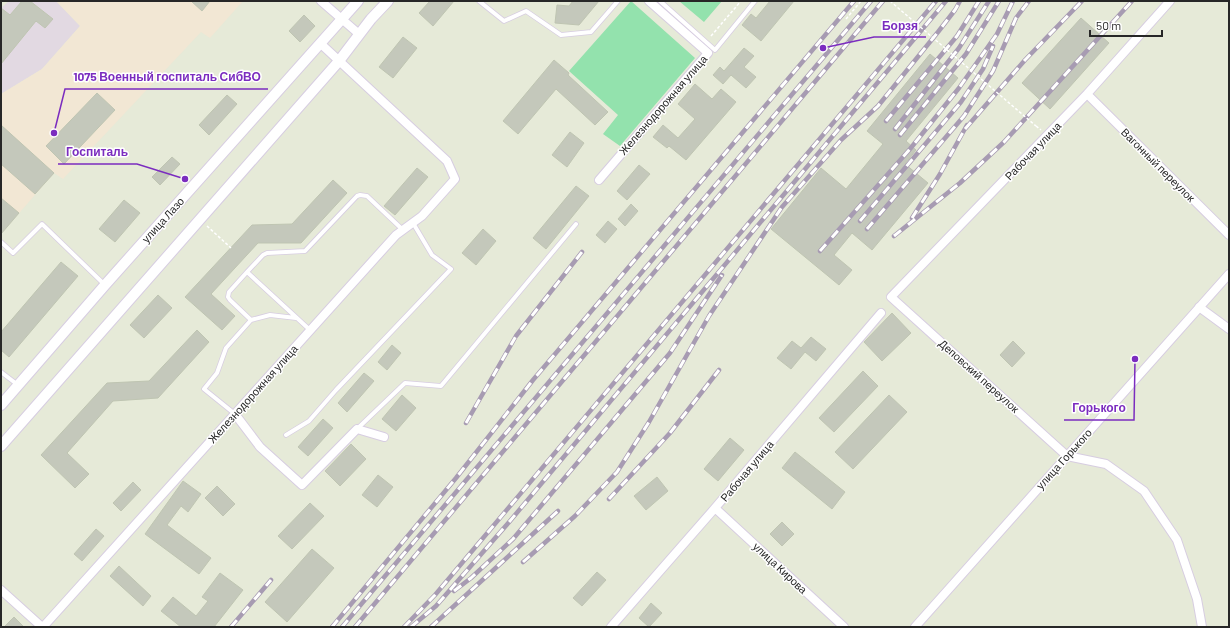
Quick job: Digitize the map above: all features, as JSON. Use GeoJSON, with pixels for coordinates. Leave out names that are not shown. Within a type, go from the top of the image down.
{"type":"FeatureCollection","features":[{"type":"Feature","properties":{"kind":"street"},"geometry":{"type":"LineString","coordinates":[[321,1],[359,34]]}},
{"type":"Feature","properties":{"kind":"street","name":"улица Лазо"},"geometry":{"type":"LineString","coordinates":[[1,405],[105,285],[358,1]]}},
{"type":"Feature","properties":{"kind":"street"},"geometry":{"type":"LineString","coordinates":[[1,446],[339,61],[359,34],[388,1]]}},
{"type":"Feature","properties":{"kind":"street","name":"Железнодорожная улица"},"geometry":{"type":"LineString","coordinates":[[598,180],[708,53],[650,1]]}},
{"type":"Feature","properties":{"kind":"street","name":"Рабочая улица"},"geometry":{"type":"LineString","coordinates":[[891,297],[1087,94],[1170,1]]}},
{"type":"Feature","properties":{"kind":"street"},"geometry":{"type":"LineString","coordinates":[[321,44],[339,61]]}},
{"type":"Feature","properties":{"kind":"street","name":"Железнодорожная улица"},"geometry":{"type":"LineString","coordinates":[[42,627],[396,235],[422,216],[455,179],[447,161],[339,61]]}},
{"type":"Feature","properties":{"kind":"street","name":"Вагонный переулок"},"geometry":{"type":"LineString","coordinates":[[1087,94],[1229,235]]}},
{"type":"Feature","properties":{"kind":"street","name":"улица Горького"},"geometry":{"type":"LineString","coordinates":[[915,627],[1229,274]]}},
{"type":"Feature","properties":{"kind":"street","name":"Деповский переулок"},"geometry":{"type":"LineString","coordinates":[[891,297],[1067,456]]}},
{"type":"Feature","properties":{"kind":"street"},"geometry":{"type":"LineString","coordinates":[[1200,307],[1229,329]]}},
{"type":"Feature","properties":{"kind":"street","name":"Рабочая улица"},"geometry":{"type":"LineString","coordinates":[[611,627],[715,508],[881,313]]}},
{"type":"Feature","properties":{"kind":"street"},"geometry":{"type":"LineString","coordinates":[[235,414],[260,447],[302,485],[357,430],[384,437]]}},
{"type":"Feature","properties":{"kind":"street"},"geometry":{"type":"LineString","coordinates":[[1067,456],[1106,464],[1144,491],[1177,540],[1197,599],[1202,627]]}},
{"type":"Feature","properties":{"kind":"street","name":"улица Кирова"},"geometry":{"type":"LineString","coordinates":[[715,508],[844,627]]}},
{"type":"Feature","properties":{"kind":"street"},"geometry":{"type":"LineString","coordinates":[[1,590],[42,627]]}},
{"type":"Feature","properties":{"kind":"lane"},"geometry":{"type":"LineString","coordinates":[[479,1],[504,21],[526,11],[561,36],[591,32],[618,1]]}},
{"type":"Feature","properties":{"kind":"lane"},"geometry":{"type":"LineString","coordinates":[[660,1],[715,50],[755,1]]}},
{"type":"Feature","properties":{"kind":"lane"},"geometry":{"type":"LineString","coordinates":[[251,320],[228,297],[229,292],[263,255],[267,253],[305,251],[357,196],[367,196],[403,230]]}},
{"type":"Feature","properties":{"kind":"lane"},"geometry":{"type":"LineString","coordinates":[[286,435],[308,421],[451,269],[432,255],[413,222]]}},
{"type":"Feature","properties":{"kind":"lane"},"geometry":{"type":"LineString","coordinates":[[1,242],[13,253],[42,224],[105,285]]}},
{"type":"Feature","properties":{"kind":"lane"},"geometry":{"type":"LineString","coordinates":[[357,430],[405,383],[441,386],[576,224]]}},
{"type":"Feature","properties":{"kind":"lane"},"geometry":{"type":"LineString","coordinates":[[247,272],[310,331]]}},
{"type":"Feature","properties":{"kind":"lane"},"geometry":{"type":"LineString","coordinates":[[235,414],[204,389],[217,373],[226,348],[251,320],[270,315],[297,318]]}},
{"type":"Feature","properties":{"kind":"lane"},"geometry":{"type":"LineString","coordinates":[[1,372],[18,386]]}},
{"type":"Feature","properties":{"kind":"path"},"geometry":{"type":"LineString","coordinates":[[706,42],[741,1]]}},
{"type":"Feature","properties":{"kind":"path"},"geometry":{"type":"LineString","coordinates":[[846,18],[861,1]]}},
{"type":"Feature","properties":{"kind":"path"},"geometry":{"type":"LineString","coordinates":[[890,1],[1043,132]]}},
{"type":"Feature","properties":{"kind":"path"},"geometry":{"type":"LineString","coordinates":[[200,219],[231,248]]}},
{"type":"Feature","properties":{"kind":"shaded area"},"geometry":{"type":"Polygon","coordinates":[[[9,1],[56,1],[80,26],[42,69],[1,94],[1,8],[9,1]]]}},
{"type":"Feature","properties":{"kind":"shaded area"},"geometry":{"type":"Polygon","coordinates":[[[56,1],[243,1],[210,38],[201,32],[63,179],[54,173],[1,234],[1,94],[42,69],[80,26],[56,1]]]}},
{"type":"Feature","properties":{"kind":"green space"},"geometry":{"type":"Polygon","coordinates":[[[631,1],[695,58],[620,146],[603,134],[618,115],[569,71],[631,1]]]}},
{"type":"Feature","properties":{"kind":"green space"},"geometry":{"type":"Polygon","coordinates":[[[679,1],[722,1],[704,22],[679,1]]]}},
{"type":"Feature","properties":{"kind":"building"},"geometry":{"type":"Polygon","coordinates":[[[22,1],[30,1],[53,19],[45,28],[36,21],[1,64],[1,8],[10,15],[22,1]]]}},
{"type":"Feature","properties":{"kind":"building"},"geometry":{"type":"Polygon","coordinates":[[[191,1],[210,1],[202,11],[191,1]]]}},
{"type":"Feature","properties":{"kind":"building"},"geometry":{"type":"Polygon","coordinates":[[[430,1],[454,1],[433,26],[419,13],[430,1]]]}},
{"type":"Feature","properties":{"kind":"building"},"geometry":{"type":"Polygon","coordinates":[[[573,1],[599,1],[579,25],[555,23],[557,5],[569,6],[573,1]]]}},
{"type":"Feature","properties":{"kind":"building"},"geometry":{"type":"Polygon","coordinates":[[[770,1],[794,1],[761,41],[742,25],[751,14],[756,18],[770,1]]]}},
{"type":"Feature","properties":{"kind":"building"},"geometry":{"type":"Polygon","coordinates":[[[304,15],[315,26],[300,42],[289,31],[304,15]]]}},
{"type":"Feature","properties":{"kind":"building"},"geometry":{"type":"Polygon","coordinates":[[[1081,18],[1109,43],[1050,109],[1022,83],[1081,18]]]}},
{"type":"Feature","properties":{"kind":"building"},"geometry":{"type":"Polygon","coordinates":[[[403,37],[417,48],[393,78],[379,67],[403,37]]]}},
{"type":"Feature","properties":{"kind":"building"},"geometry":{"type":"Polygon","coordinates":[[[744,48],[754,56],[744,67],[756,77],[746,88],[731,75],[723,84],[713,75],[720,67],[724,71],[744,48]]]}},
{"type":"Feature","properties":{"kind":"building"},"geometry":{"type":"Polygon","coordinates":[[[930,54],[958,78],[906,141],[916,150],[905,164],[928,183],[872,250],[852,233],[834,255],[852,270],[839,285],[771,229],[821,168],[846,189],[883,144],[867,131],[930,54]]]}},
{"type":"Feature","properties":{"kind":"building"},"geometry":{"type":"Polygon","coordinates":[[[554,60],[608,112],[595,125],[556,89],[518,134],[503,121],[554,60]]]}},
{"type":"Feature","properties":{"kind":"building"},"geometry":{"type":"Polygon","coordinates":[[[695,84],[712,99],[721,89],[736,102],[686,160],[669,146],[667,148],[653,137],[663,125],[678,138],[695,119],[678,104],[695,84]]]}},
{"type":"Feature","properties":{"kind":"building"},"geometry":{"type":"Polygon","coordinates":[[[97,93],[115,110],[64,164],[46,146],[97,93]]]}},
{"type":"Feature","properties":{"kind":"building"},"geometry":{"type":"Polygon","coordinates":[[[227,95],[237,104],[209,135],[199,125],[227,95]]]}},
{"type":"Feature","properties":{"kind":"building"},"geometry":{"type":"Polygon","coordinates":[[[1,125],[54,173],[35,194],[1,164],[1,125]]]}},
{"type":"Feature","properties":{"kind":"building"},"geometry":{"type":"Polygon","coordinates":[[[570,132],[584,143],[567,167],[552,155],[570,132]]]}},
{"type":"Feature","properties":{"kind":"building"},"geometry":{"type":"Polygon","coordinates":[[[172,157],[180,164],[160,185],[152,177],[172,157]]]}},
{"type":"Feature","properties":{"kind":"building"},"geometry":{"type":"Polygon","coordinates":[[[639,165],[650,174],[627,200],[617,191],[639,165]]]}},
{"type":"Feature","properties":{"kind":"building"},"geometry":{"type":"Polygon","coordinates":[[[417,168],[428,177],[395,215],[384,206],[417,168]]]}},
{"type":"Feature","properties":{"kind":"building"},"geometry":{"type":"Polygon","coordinates":[[[333,180],[347,193],[301,243],[258,243],[211,294],[235,316],[222,330],[185,297],[252,225],[292,224],[333,180]]]}},
{"type":"Feature","properties":{"kind":"building"},"geometry":{"type":"Polygon","coordinates":[[[576,186],[589,196],[546,249],[533,238],[576,186]]]}},
{"type":"Feature","properties":{"kind":"building"},"geometry":{"type":"Polygon","coordinates":[[[1,198],[19,213],[1,234],[1,198]]]}},
{"type":"Feature","properties":{"kind":"building"},"geometry":{"type":"Polygon","coordinates":[[[124,200],[140,213],[115,242],[99,229],[124,200]]]}},
{"type":"Feature","properties":{"kind":"building"},"geometry":{"type":"Polygon","coordinates":[[[631,204],[638,211],[625,226],[618,219],[631,204]]]}},
{"type":"Feature","properties":{"kind":"building"},"geometry":{"type":"Polygon","coordinates":[[[608,221],[617,229],[605,243],[596,235],[608,221]]]}},
{"type":"Feature","properties":{"kind":"building"},"geometry":{"type":"Polygon","coordinates":[[[483,229],[496,241],[476,265],[462,253],[483,229]]]}},
{"type":"Feature","properties":{"kind":"building"},"geometry":{"type":"Polygon","coordinates":[[[61,262],[78,276],[9,357],[1,350],[1,332],[61,262]]]}},
{"type":"Feature","properties":{"kind":"building"},"geometry":{"type":"Polygon","coordinates":[[[158,295],[172,308],[144,338],[130,325],[158,295]]]}},
{"type":"Feature","properties":{"kind":"building"},"geometry":{"type":"Polygon","coordinates":[[[892,313],[911,333],[882,361],[864,342],[892,313]]]}},
{"type":"Feature","properties":{"kind":"building"},"geometry":{"type":"Polygon","coordinates":[[[197,330],[209,342],[158,398],[113,401],[67,453],[89,474],[75,488],[41,455],[107,383],[149,381],[197,330]]]}},
{"type":"Feature","properties":{"kind":"building"},"geometry":{"type":"Polygon","coordinates":[[[811,337],[826,349],[816,361],[805,352],[791,369],[777,358],[792,341],[801,348],[811,337]]]}},
{"type":"Feature","properties":{"kind":"building"},"geometry":{"type":"Polygon","coordinates":[[[1013,341],[1025,353],[1012,367],[1000,355],[1013,341]]]}},
{"type":"Feature","properties":{"kind":"building"},"geometry":{"type":"Polygon","coordinates":[[[392,345],[401,353],[387,370],[378,362],[392,345]]]}},
{"type":"Feature","properties":{"kind":"building"},"geometry":{"type":"Polygon","coordinates":[[[863,371],[878,386],[834,432],[819,418],[863,371]]]}},
{"type":"Feature","properties":{"kind":"building"},"geometry":{"type":"Polygon","coordinates":[[[364,373],[374,381],[347,412],[338,403],[364,373]]]}},
{"type":"Feature","properties":{"kind":"building"},"geometry":{"type":"Polygon","coordinates":[[[402,395],[416,408],[396,431],[382,419],[402,395]]]}},
{"type":"Feature","properties":{"kind":"building"},"geometry":{"type":"Polygon","coordinates":[[[889,395],[907,412],[853,469],[835,452],[889,395]]]}},
{"type":"Feature","properties":{"kind":"building"},"geometry":{"type":"Polygon","coordinates":[[[323,419],[333,428],[308,456],[298,447],[323,419]]]}},
{"type":"Feature","properties":{"kind":"building"},"geometry":{"type":"Polygon","coordinates":[[[730,438],[744,450],[718,481],[704,469],[730,438]]]}},
{"type":"Feature","properties":{"kind":"building"},"geometry":{"type":"Polygon","coordinates":[[[351,444],[366,459],[340,486],[325,471],[351,444]]]}},
{"type":"Feature","properties":{"kind":"building"},"geometry":{"type":"Polygon","coordinates":[[[795,452],[845,492],[832,509],[782,468],[795,452]]]}},
{"type":"Feature","properties":{"kind":"building"},"geometry":{"type":"Polygon","coordinates":[[[378,475],[393,487],[377,507],[362,495],[378,475]]]}},
{"type":"Feature","properties":{"kind":"building"},"geometry":{"type":"Polygon","coordinates":[[[657,477],[668,491],[646,510],[634,496],[657,477]]]}},
{"type":"Feature","properties":{"kind":"building"},"geometry":{"type":"Polygon","coordinates":[[[183,481],[201,494],[188,512],[181,506],[167,525],[211,558],[199,574],[145,534],[183,481]]]}},
{"type":"Feature","properties":{"kind":"building"},"geometry":{"type":"Polygon","coordinates":[[[133,482],[141,490],[121,511],[113,503],[133,482]]]}},
{"type":"Feature","properties":{"kind":"building"},"geometry":{"type":"Polygon","coordinates":[[[217,486],[235,504],[223,516],[205,498],[217,486]]]}},
{"type":"Feature","properties":{"kind":"building"},"geometry":{"type":"Polygon","coordinates":[[[310,503],[324,516],[292,549],[278,536],[310,503]]]}},
{"type":"Feature","properties":{"kind":"building"},"geometry":{"type":"Polygon","coordinates":[[[782,522],[794,534],[782,546],[770,534],[782,522]]]}},
{"type":"Feature","properties":{"kind":"building"},"geometry":{"type":"Polygon","coordinates":[[[96,529],[104,536],[82,561],[74,554],[96,529]]]}},
{"type":"Feature","properties":{"kind":"building"},"geometry":{"type":"Polygon","coordinates":[[[312,549],[334,568],[287,622],[265,602],[312,549]]]}},
{"type":"Feature","properties":{"kind":"building"},"geometry":{"type":"Polygon","coordinates":[[[119,566],[151,596],[143,606],[110,576],[119,566]]]}},
{"type":"Feature","properties":{"kind":"building"},"geometry":{"type":"Polygon","coordinates":[[[597,572],[606,580],[582,606],[573,598],[597,572]]]}},
{"type":"Feature","properties":{"kind":"building"},"geometry":{"type":"Polygon","coordinates":[[[220,573],[243,590],[214,627],[181,627],[161,611],[173,597],[196,616],[208,601],[202,597],[220,573]]]}},
{"type":"Feature","properties":{"kind":"building"},"geometry":{"type":"Polygon","coordinates":[[[651,603],[662,613],[649,627],[639,618],[651,603]]]}},
{"type":"Feature","properties":{"kind":"building"},"geometry":{"type":"Polygon","coordinates":[[[14,617],[24,627],[4,627],[14,617]]]}},
{"type":"Feature","properties":{"kind":"railway"},"geometry":{"type":"LineString","coordinates":[[332,627],[456,478],[533,380],[854,1]]}},
{"type":"Feature","properties":{"kind":"railway"},"geometry":{"type":"LineString","coordinates":[[342,627],[871,1]]}},
{"type":"Feature","properties":{"kind":"railway"},"geometry":{"type":"LineString","coordinates":[[355,627],[883,1]]}},
{"type":"Feature","properties":{"kind":"railway"},"geometry":{"type":"LineString","coordinates":[[404,627],[435,595],[936,1]]}},
{"type":"Feature","properties":{"kind":"railway"},"geometry":{"type":"LineString","coordinates":[[411,627],[436,606],[510,521],[946,1]]}},
{"type":"Feature","properties":{"kind":"railway"},"geometry":{"type":"LineString","coordinates":[[523,562],[575,516],[617,472],[649,422],[709,316],[782,207],[841,140],[878,106],[938,32],[960,1]]}},
{"type":"Feature","properties":{"kind":"railway"},"geometry":{"type":"LineString","coordinates":[[886,121],[957,36],[979,1]]}},
{"type":"Feature","properties":{"kind":"railway"},"geometry":{"type":"LineString","coordinates":[[895,129],[959,48],[989,1]]}},
{"type":"Feature","properties":{"kind":"railway"},"geometry":{"type":"LineString","coordinates":[[900,135],[966,54],[999,1]]}},
{"type":"Feature","properties":{"kind":"railway"},"geometry":{"type":"LineString","coordinates":[[820,251],[910,149],[959,88],[997,34],[1013,1]]}},
{"type":"Feature","properties":{"kind":"railway"},"geometry":{"type":"LineString","coordinates":[[867,229],[964,116],[993,71],[1016,18],[1029,1]]}},
{"type":"Feature","properties":{"kind":"railway"},"geometry":{"type":"LineString","coordinates":[[965,129],[1025,60],[1082,1]]}},
{"type":"Feature","properties":{"kind":"railway"},"geometry":{"type":"LineString","coordinates":[[894,236],[960,183],[1004,142],[1132,1]]}},
{"type":"Feature","properties":{"kind":"railway"},"geometry":{"type":"LineString","coordinates":[[860,221],[961,102],[983,69],[993,46]]}},
{"type":"Feature","properties":{"kind":"railway"},"geometry":{"type":"LineString","coordinates":[[912,218],[940,174],[967,125]]}},
{"type":"Feature","properties":{"kind":"railway"},"geometry":{"type":"LineString","coordinates":[[466,423],[516,336],[582,252]]}},
{"type":"Feature","properties":{"kind":"railway"},"geometry":{"type":"LineString","coordinates":[[454,591],[471,578],[513,539],[670,353],[722,275]]}},
{"type":"Feature","properties":{"kind":"railway"},"geometry":{"type":"LineString","coordinates":[[609,499],[670,433],[719,370]]}},
{"type":"Feature","properties":{"kind":"railway"},"geometry":{"type":"LineString","coordinates":[[431,627],[558,511]]}},
{"type":"Feature","properties":{"kind":"railway"},"geometry":{"type":"LineString","coordinates":[[231,627],[271,580]]}},
{"type":"Feature","properties":{"kind":"place","name":"Борзя"},"geometry":{"type":"Point","coordinates":[823,48]}},
{"type":"Feature","properties":{"kind":"place","name":"1075 Военный госпиталь СибВО"},"geometry":{"type":"Point","coordinates":[54,133]}},
{"type":"Feature","properties":{"kind":"place","name":"Госпиталь"},"geometry":{"type":"Point","coordinates":[185,179]}},
{"type":"Feature","properties":{"kind":"place","name":"Горького"},"geometry":{"type":"Point","coordinates":[1135,359]}}]}
